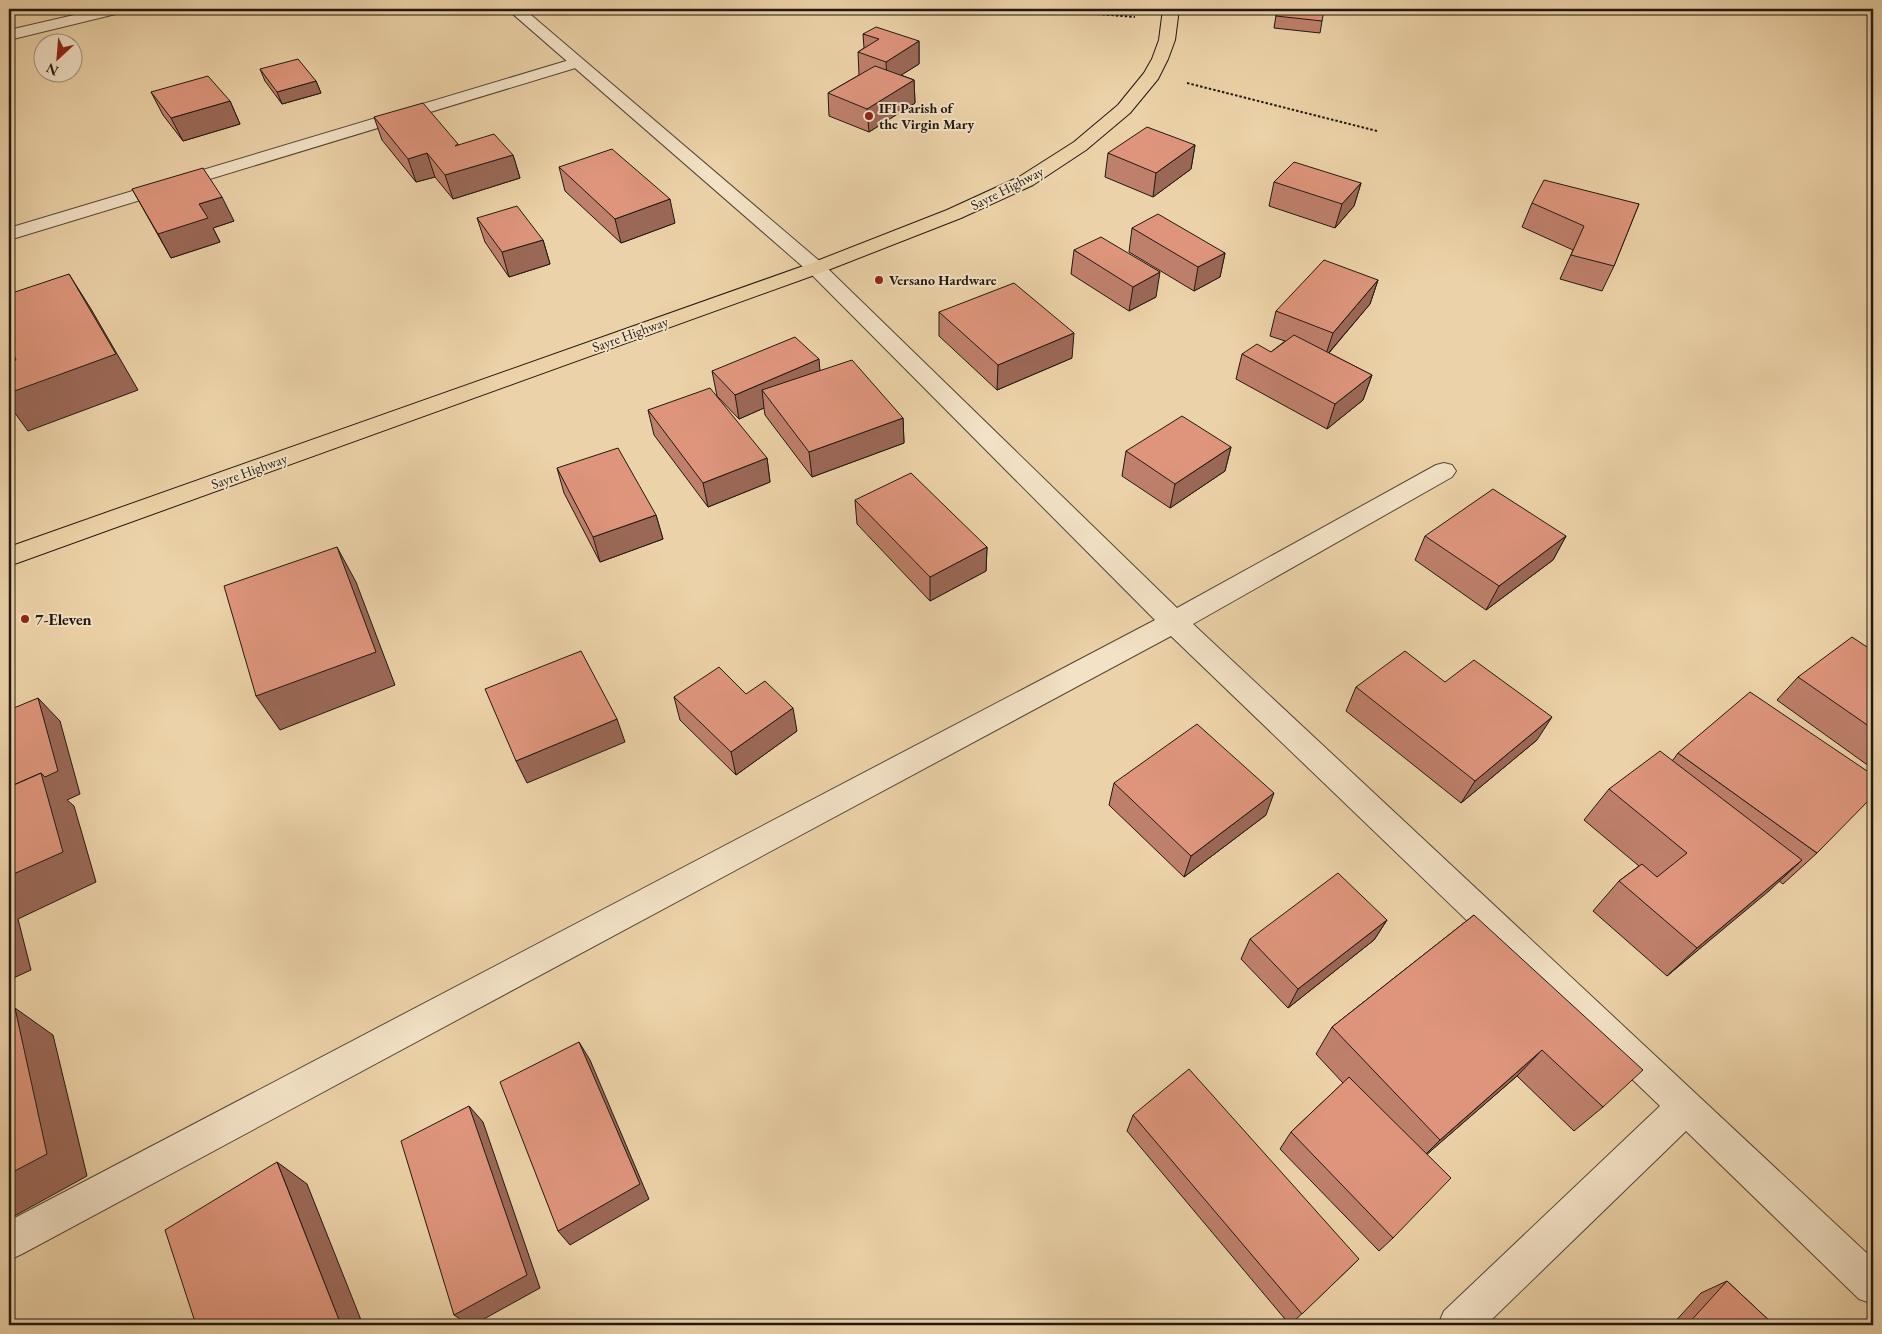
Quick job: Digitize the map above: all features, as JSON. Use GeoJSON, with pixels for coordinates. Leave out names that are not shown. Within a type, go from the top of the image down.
{"type":"FeatureCollection","features":[{"type":"Feature","properties":{"kind":"highway","name":"Sayre Highway"},"geometry":{"type":"LineString","coordinates":[[9,557],[816,268],[954,214],[1026,182],[1080,146],[1124,109],[1152,75],[1167,40],[1171,14]]}},
{"type":"Feature","properties":{"kind":"street"},"geometry":{"type":"LineString","coordinates":[[9,35],[119,9]]}},
{"type":"Feature","properties":{"kind":"street"},"geometry":{"type":"LineString","coordinates":[[514,9],[816,268],[1174,622],[1873,1285]]}},
{"type":"Feature","properties":{"kind":"street"},"geometry":{"type":"LineString","coordinates":[[9,234],[576,64]]}},
{"type":"Feature","properties":{"kind":"street"},"geometry":{"type":"LineString","coordinates":[[9,1241],[1174,622],[1444,471]]}},
{"type":"Feature","properties":{"kind":"street"},"geometry":{"type":"LineString","coordinates":[[1458,1325],[1685,1107]]}},
{"type":"Feature","properties":{"kind":"path"},"geometry":{"type":"LineString","coordinates":[[1035,9],[1171,14]]}},
{"type":"Feature","properties":{"kind":"path"},"geometry":{"type":"LineString","coordinates":[[1152,75],[1377,131]]}},
{"type":"Feature","properties":{"kind":"building"},"geometry":{"type":"Polygon","coordinates":[[[1277,9],[1324,10],[1322,21],[1276,16],[1277,9]]]}},
{"type":"Feature","properties":{"kind":"building"},"geometry":{"type":"Polygon","coordinates":[[[876,27],[919,41],[886,62],[858,52],[879,39],[863,34],[876,27]]]}},
{"type":"Feature","properties":{"kind":"building"},"geometry":{"type":"Polygon","coordinates":[[[298,59],[316,81],[277,92],[260,69],[298,59]]]}},
{"type":"Feature","properties":{"kind":"building"},"geometry":{"type":"Polygon","coordinates":[[[875,66],[914,80],[867,109],[828,93],[875,66]]]}},
{"type":"Feature","properties":{"kind":"building"},"geometry":{"type":"Polygon","coordinates":[[[208,76],[230,101],[171,118],[151,92],[208,76]]]}},
{"type":"Feature","properties":{"kind":"building"},"geometry":{"type":"Polygon","coordinates":[[[423,103],[458,144],[455,146],[494,134],[513,155],[445,175],[427,153],[408,159],[374,117],[423,103]]]}},
{"type":"Feature","properties":{"kind":"building"},"geometry":{"type":"Polygon","coordinates":[[[1147,127],[1195,145],[1156,173],[1108,153],[1147,127]]]}},
{"type":"Feature","properties":{"kind":"building"},"geometry":{"type":"Polygon","coordinates":[[[612,149],[670,199],[615,219],[559,167],[612,149]]]}},
{"type":"Feature","properties":{"kind":"building"},"geometry":{"type":"Polygon","coordinates":[[[1294,162],[1361,183],[1342,204],[1274,182],[1294,162]]]}},
{"type":"Feature","properties":{"kind":"building"},"geometry":{"type":"Polygon","coordinates":[[[203,168],[222,197],[199,204],[208,218],[158,234],[132,189],[203,168]]]}},
{"type":"Feature","properties":{"kind":"building"},"geometry":{"type":"Polygon","coordinates":[[[1544,180],[1639,204],[1614,266],[1571,255],[1584,226],[1532,203],[1544,180]]]}},
{"type":"Feature","properties":{"kind":"building"},"geometry":{"type":"Polygon","coordinates":[[[517,206],[543,240],[502,252],[477,218],[517,206]]]}},
{"type":"Feature","properties":{"kind":"building"},"geometry":{"type":"Polygon","coordinates":[[[1158,214],[1225,253],[1198,267],[1132,228],[1158,214]]]}},
{"type":"Feature","properties":{"kind":"building"},"geometry":{"type":"Polygon","coordinates":[[[1101,237],[1160,272],[1133,287],[1074,250],[1101,237]]]}},
{"type":"Feature","properties":{"kind":"building"},"geometry":{"type":"Polygon","coordinates":[[[1324,260],[1378,280],[1333,333],[1276,311],[1324,260]]]}},
{"type":"Feature","properties":{"kind":"building"},"geometry":{"type":"Polygon","coordinates":[[[69,274],[116,354],[9,393],[9,362],[16,360],[9,345],[9,294],[69,274]]]}},
{"type":"Feature","properties":{"kind":"building"},"geometry":{"type":"Polygon","coordinates":[[[1014,283],[1074,333],[998,365],[939,312],[1014,283]]]}},
{"type":"Feature","properties":{"kind":"building"},"geometry":{"type":"Polygon","coordinates":[[[1294,335],[1372,375],[1335,404],[1242,354],[1257,344],[1271,352],[1294,335]]]}},
{"type":"Feature","properties":{"kind":"building"},"geometry":{"type":"Polygon","coordinates":[[[795,337],[819,359],[735,395],[712,371],[795,337]]]}},
{"type":"Feature","properties":{"kind":"building"},"geometry":{"type":"Polygon","coordinates":[[[852,360],[903,418],[809,452],[762,390],[852,360]]]}},
{"type":"Feature","properties":{"kind":"building"},"geometry":{"type":"Polygon","coordinates":[[[710,388],[767,458],[703,483],[648,410],[710,388]]]}},
{"type":"Feature","properties":{"kind":"building"},"geometry":{"type":"Polygon","coordinates":[[[1182,416],[1231,447],[1175,484],[1126,451],[1182,416]]]}},
{"type":"Feature","properties":{"kind":"building"},"geometry":{"type":"Polygon","coordinates":[[[618,448],[656,515],[593,537],[557,468],[618,448]]]}},
{"type":"Feature","properties":{"kind":"building"},"geometry":{"type":"Polygon","coordinates":[[[911,473],[987,547],[930,577],[855,500],[911,473]]]}},
{"type":"Feature","properties":{"kind":"building"},"geometry":{"type":"Polygon","coordinates":[[[1493,489],[1566,536],[1499,586],[1425,536],[1493,489]]]}},
{"type":"Feature","properties":{"kind":"building"},"geometry":{"type":"Polygon","coordinates":[[[337,547],[376,652],[256,696],[224,586],[337,547]]]}},
{"type":"Feature","properties":{"kind":"building"},"geometry":{"type":"Polygon","coordinates":[[[1852,637],[1873,651],[1873,729],[1798,677],[1852,637]]]}},
{"type":"Feature","properties":{"kind":"building"},"geometry":{"type":"Polygon","coordinates":[[[581,651],[617,719],[516,761],[485,689],[581,651]]]}},
{"type":"Feature","properties":{"kind":"building"},"geometry":{"type":"Polygon","coordinates":[[[1405,651],[1445,682],[1474,660],[1552,717],[1475,781],[1356,687],[1405,651]]]}},
{"type":"Feature","properties":{"kind":"building"},"geometry":{"type":"Polygon","coordinates":[[[719,667],[746,694],[765,681],[793,708],[731,752],[674,697],[719,667]]]}},
{"type":"Feature","properties":{"kind":"building"},"geometry":{"type":"Polygon","coordinates":[[[1750,692],[1873,775],[1873,796],[1817,853],[1678,753],[1750,692]]]}},
{"type":"Feature","properties":{"kind":"building"},"geometry":{"type":"Polygon","coordinates":[[[38,698],[58,771],[45,777],[41,773],[9,787],[9,710],[38,698]]]}},
{"type":"Feature","properties":{"kind":"building"},"geometry":{"type":"Polygon","coordinates":[[[1197,724],[1274,793],[1191,856],[1114,783],[1197,724]]]}},
{"type":"Feature","properties":{"kind":"building"},"geometry":{"type":"Polygon","coordinates":[[[1660,751],[1802,860],[1697,948],[1619,881],[1642,864],[1657,877],[1687,853],[1609,789],[1660,751]]]}},
{"type":"Feature","properties":{"kind":"building"},"geometry":{"type":"Polygon","coordinates":[[[41,773],[63,852],[9,876],[9,787],[41,773]]]}},
{"type":"Feature","properties":{"kind":"building"},"geometry":{"type":"Polygon","coordinates":[[[1338,873],[1387,920],[1298,989],[1250,939],[1338,873]]]}},
{"type":"Feature","properties":{"kind":"building"},"geometry":{"type":"Polygon","coordinates":[[[1474,915],[1643,1070],[1603,1107],[1542,1050],[1440,1140],[1332,1027],[1474,915]]]}},
{"type":"Feature","properties":{"kind":"building"},"geometry":{"type":"Polygon","coordinates":[[[15,1008],[47,1154],[9,1174],[9,1011],[15,1008]]]}},
{"type":"Feature","properties":{"kind":"building"},"geometry":{"type":"Polygon","coordinates":[[[579,1042],[640,1184],[558,1231],[500,1082],[579,1042]]]}},
{"type":"Feature","properties":{"kind":"building"},"geometry":{"type":"Polygon","coordinates":[[[1189,1069],[1359,1259],[1302,1314],[1133,1115],[1189,1069]]]}},
{"type":"Feature","properties":{"kind":"building"},"geometry":{"type":"Polygon","coordinates":[[[1349,1077],[1451,1178],[1393,1238],[1291,1132],[1349,1077]]]}},
{"type":"Feature","properties":{"kind":"building"},"geometry":{"type":"Polygon","coordinates":[[[469,1106],[527,1275],[454,1315],[401,1141],[469,1106]]]}},
{"type":"Feature","properties":{"kind":"building"},"geometry":{"type":"Polygon","coordinates":[[[277,1162],[341,1325],[196,1325],[165,1230],[277,1162]]]}},
{"type":"Feature","properties":{"kind":"building"},"geometry":{"type":"Polygon","coordinates":[[[1727,1281],[1774,1325],[1687,1325],[1727,1281]]]}},
{"type":"Feature","properties":{"kind":"place","name":"IFI Parish of the Virgin Mary"},"geometry":{"type":"Point","coordinates":[869,116]}},
{"type":"Feature","properties":{"kind":"place","name":"Versano Hardware"},"geometry":{"type":"Point","coordinates":[879,280]}},
{"type":"Feature","properties":{"kind":"place","name":"7-Eleven"},"geometry":{"type":"Point","coordinates":[25,619]}}]}
